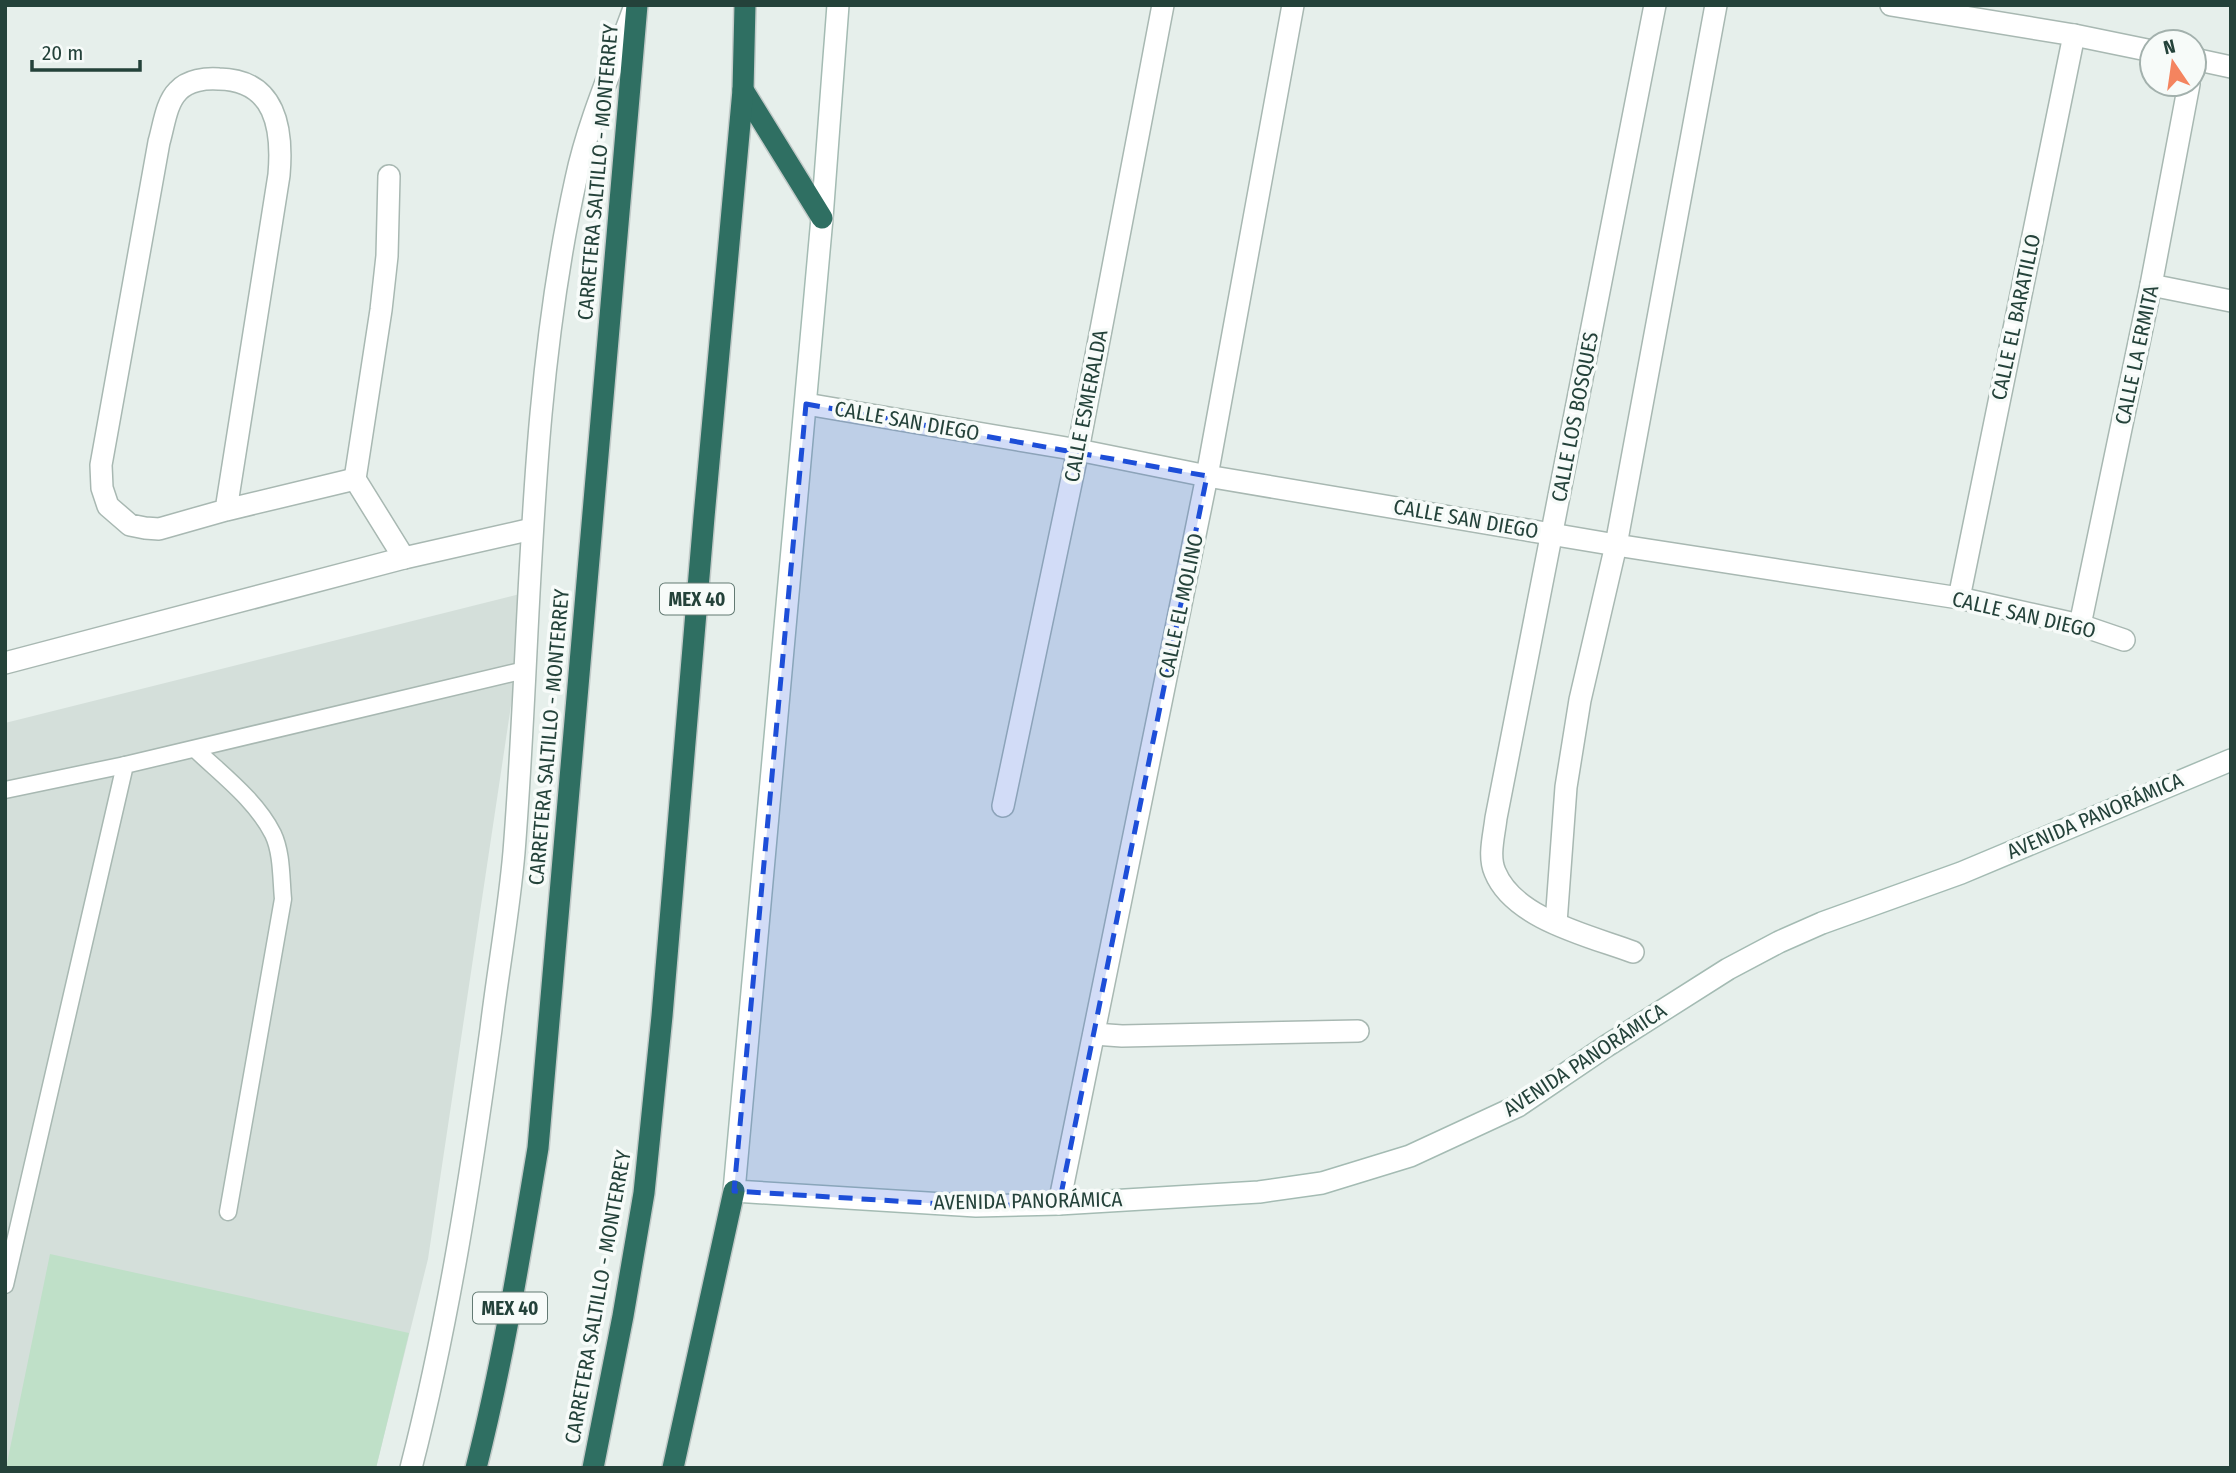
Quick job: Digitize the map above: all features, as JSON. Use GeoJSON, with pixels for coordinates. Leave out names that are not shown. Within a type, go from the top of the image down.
{"type":"FeatureCollection","features":[{"type":"Feature","properties":{"kind":"highway","name":"CARRETERA SALTILLO - MONTERREY"},"geometry":{"type":"LineString","coordinates":[[476,1468],[490,1415],[515,1286],[538,1148],[636,5]]}},
{"type":"Feature","properties":{"kind":"highway","name":"CARRETERA SALTILLO - MONTERREY"},"geometry":{"type":"LineString","coordinates":[[593,1468],[621,1329],[644,1193],[662,1016],[743,90],[746,5]]}},
{"type":"Feature","properties":{"kind":"highway"},"geometry":{"type":"LineString","coordinates":[[743,90],[822,218]]}},
{"type":"Feature","properties":{"kind":"highway"},"geometry":{"type":"LineString","coordinates":[[673,1468],[734,1191]]}},
{"type":"Feature","properties":{"kind":"street"},"geometry":{"type":"LineString","coordinates":[[411,1468],[424,1419],[454,1266],[479,1116],[513,855],[532,529],[549,332],[576,177],[600,99],[636,5]]}},
{"type":"Feature","properties":{"kind":"street"},"geometry":{"type":"LineString","coordinates":[[734,1191],[806,404],[838,5]]}},
{"type":"Feature","properties":{"kind":"street","name":"CALLE ESMERALDA"},"geometry":{"type":"LineString","coordinates":[[1003,806],[1078,450],[1163,5]]}},
{"type":"Feature","properties":{"kind":"street","name":"CALLE EL MOLINO"},"geometry":{"type":"LineString","coordinates":[[1059,1204],[1207,476],[1293,5]]}},
{"type":"Feature","properties":{"kind":"street","name":"CALLE LOS BOSQUES"},"geometry":{"type":"LineString","coordinates":[[1633,952],[1556,923],[1519,905],[1506,891],[1495,872],[1492,853],[1496,818],[1655,5]]}},
{"type":"Feature","properties":{"kind":"street"},"geometry":{"type":"LineString","coordinates":[[1556,923],[1560,848],[1580,699],[1616,545],[1716,5]]}},
{"type":"Feature","properties":{"kind":"street"},"geometry":{"type":"LineString","coordinates":[[1891,5],[2138,48]]}},
{"type":"Feature","properties":{"kind":"street","name":"CALLE EL BARATILLO"},"geometry":{"type":"LineString","coordinates":[[1959,598],[2074,35]]}},
{"type":"Feature","properties":{"kind":"street"},"geometry":{"type":"LineString","coordinates":[[2208,62],[2231,67]]}},
{"type":"Feature","properties":{"kind":"street"},"geometry":{"type":"LineString","coordinates":[[226,510],[279,175],[281,143],[274,115],[256,89],[232,79],[210,78],[186,85],[178,91],[170,104],[159,142],[101,465],[102,488],[108,506],[130,525],[159,529],[355,479]]}},
{"type":"Feature","properties":{"kind":"street","name":"CALLE LA ERMITA"},"geometry":{"type":"LineString","coordinates":[[2080,625],[2151,285],[2186,98]]}},
{"type":"Feature","properties":{"kind":"street"},"geometry":{"type":"LineString","coordinates":[[389,176],[387,256],[381,310],[355,479],[404,558]]}},
{"type":"Feature","properties":{"kind":"street"},"geometry":{"type":"LineString","coordinates":[[2151,285],[2231,301]]}},
{"type":"Feature","properties":{"kind":"street","name":"CALLE SAN DIEGO"},"geometry":{"type":"LineString","coordinates":[[806,404],[1078,450],[1207,476],[1616,545],[1959,598],[2080,625],[2124,640]]}},
{"type":"Feature","properties":{"kind":"street"},"geometry":{"type":"LineString","coordinates":[[5,663],[404,558],[532,529]]}},
{"type":"Feature","properties":{"kind":"street","name":"AVENIDA PANORÁMICA"},"geometry":{"type":"LineString","coordinates":[[734,1191],[976,1206],[1059,1204],[1259,1192],[1322,1183],[1410,1156],[1518,1107],[1728,969],[1779,942],[1822,923],[1961,873],[2231,760]]}},
{"type":"Feature","properties":{"kind":"street"},"geometry":{"type":"LineString","coordinates":[[1094,1034],[1122,1036],[1358,1031]]}},
{"type":"Feature","properties":{"kind":"lane"},"geometry":{"type":"LineString","coordinates":[[5,790],[195,749],[525,670]]}},
{"type":"Feature","properties":{"kind":"lane"},"geometry":{"type":"LineString","coordinates":[[195,749],[253,806],[273,834],[280,859],[283,899],[228,1212]]}},
{"type":"Feature","properties":{"kind":"lane"},"geometry":{"type":"LineString","coordinates":[[5,1285],[125,765]]}},
{"type":"Feature","properties":{"kind":"highlighted area"},"geometry":{"type":"Polygon","coordinates":[[[806,404],[1207,476],[1059,1204],[976,1206],[734,1191],[806,404]]]}},
{"type":"Feature","properties":{"kind":"shaded area"},"geometry":{"type":"Polygon","coordinates":[[[528,592],[428,1259],[376,1468],[5,1468],[5,723],[528,592]]]}},
{"type":"Feature","properties":{"kind":"green space"},"geometry":{"type":"Polygon","coordinates":[[[50,1254],[409,1333],[376,1468],[6,1468],[50,1254]]]}}]}
